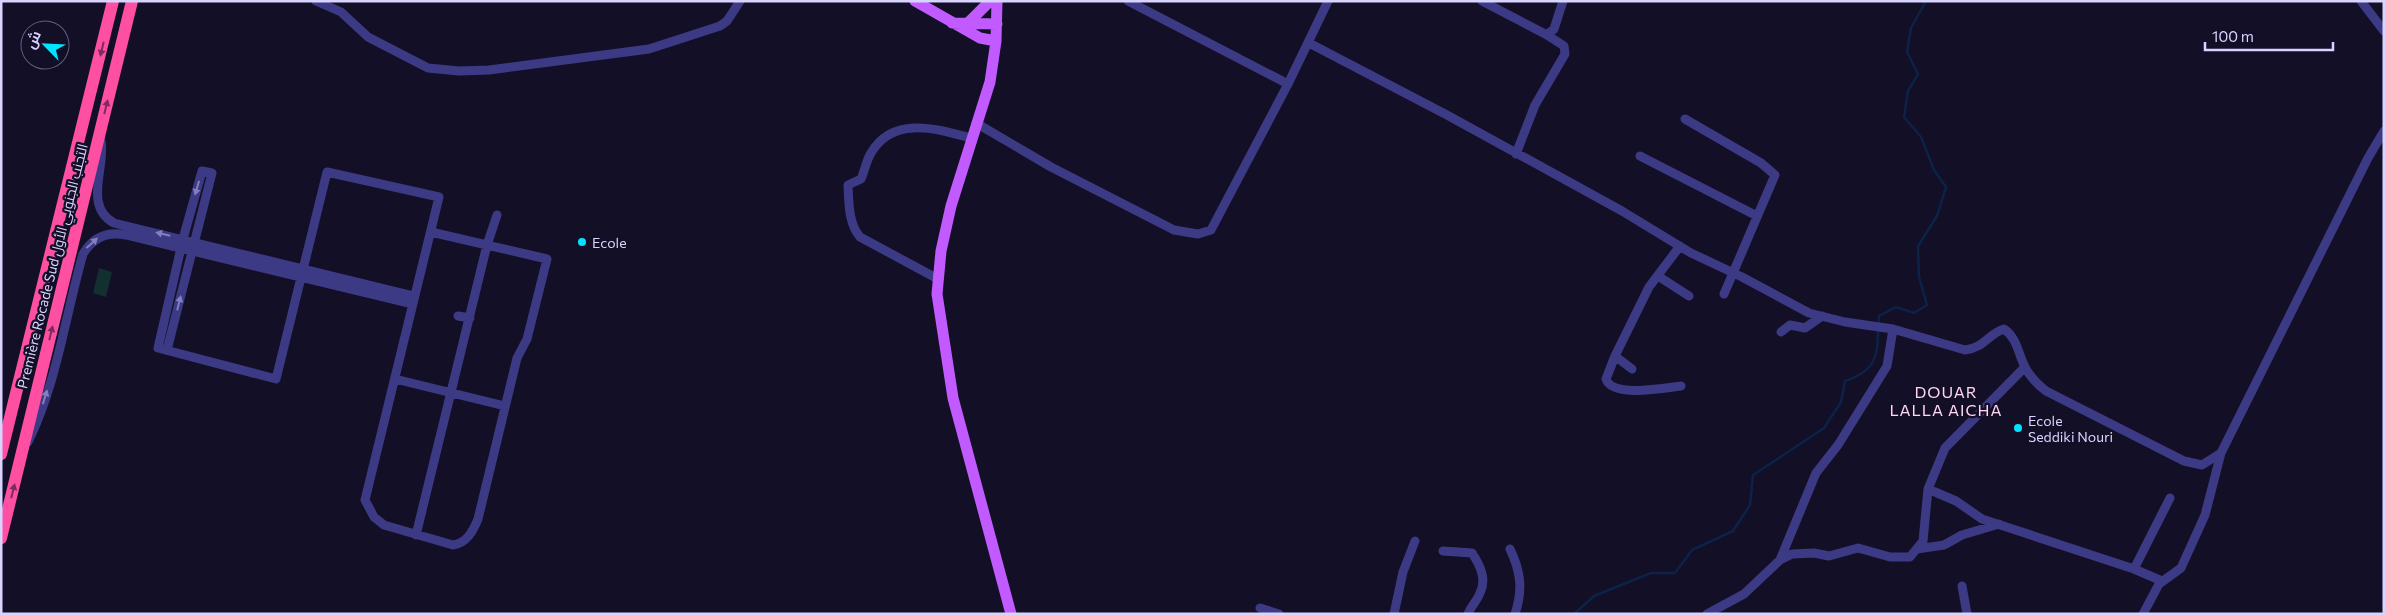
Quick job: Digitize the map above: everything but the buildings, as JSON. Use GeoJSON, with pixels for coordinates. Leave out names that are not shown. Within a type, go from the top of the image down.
{"type":"FeatureCollection","features":[{"type":"Feature","properties":{"kind":"highway","name":"Première Rocade Sud التجنب الجنوبي الأول"},"geometry":{"type":"LineString","coordinates":[[1,454],[112,1]]}},
{"type":"Feature","properties":{"kind":"highway","name":"Première Rocade Sud التجنب الجنوبي الأول"},"geometry":{"type":"LineString","coordinates":[[1,538],[132,4]]}},
{"type":"Feature","properties":{"kind":"main road"},"geometry":{"type":"LineString","coordinates":[[915,1],[952,23],[970,28],[997,24]]}},
{"type":"Feature","properties":{"kind":"main road"},"geometry":{"type":"LineString","coordinates":[[970,28],[990,1]]}},
{"type":"Feature","properties":{"kind":"main road"},"geometry":{"type":"LineString","coordinates":[[997,1],[996,41],[990,82],[951,206],[941,252],[938,279],[939,314],[953,398],[1011,614]]}},
{"type":"Feature","properties":{"kind":"main road"},"geometry":{"type":"LineString","coordinates":[[970,28],[984,40],[996,41]]}},
{"type":"Feature","properties":{"kind":"main road"},"geometry":{"type":"LineString","coordinates":[[970,28],[994,60]]}},
{"type":"Feature","properties":{"kind":"street"},"geometry":{"type":"LineString","coordinates":[[316,1],[341,12],[368,36],[428,68],[459,71],[488,70],[649,49],[720,26],[727,22],[740,1]]}},
{"type":"Feature","properties":{"kind":"street"},"geometry":{"type":"LineString","coordinates":[[1128,1],[1288,84]]}},
{"type":"Feature","properties":{"kind":"street"},"geometry":{"type":"LineString","coordinates":[[976,123],[1051,167],[1174,230],[1198,234],[1211,230],[1309,43],[1328,1]]}},
{"type":"Feature","properties":{"kind":"street"},"geometry":{"type":"LineString","coordinates":[[1482,1],[1564,46],[1565,54],[1535,105],[1516,154]]}},
{"type":"Feature","properties":{"kind":"street"},"geometry":{"type":"LineString","coordinates":[[1547,35],[1554,29],[1563,1]]}},
{"type":"Feature","properties":{"kind":"street"},"geometry":{"type":"LineString","coordinates":[[2361,1],[2384,31]]}},
{"type":"Feature","properties":{"kind":"street"},"geometry":{"type":"LineString","coordinates":[[1309,43],[1622,211],[1680,246],[1809,313],[1845,322],[1893,330],[1965,350],[1974,349],[1984,344],[2004,329],[2015,340],[2025,367],[2034,381],[2046,391],[2184,461],[2202,465],[2221,453]]}},
{"type":"Feature","properties":{"kind":"street"},"geometry":{"type":"LineString","coordinates":[[1685,119],[1761,163],[1775,175],[1724,294]]}},
{"type":"Feature","properties":{"kind":"street"},"geometry":{"type":"LineString","coordinates":[[938,279],[860,237],[850,214],[848,185],[861,179],[870,153],[879,142],[902,129],[929,127],[971,138]]}},
{"type":"Feature","properties":{"kind":"street"},"geometry":{"type":"LineString","coordinates":[[2143,614],[2162,581],[2181,568],[2205,515],[2221,453],[2368,158],[2384,131]]}},
{"type":"Feature","properties":{"kind":"street"},"geometry":{"type":"LineString","coordinates":[[99,134],[102,153],[97,191],[99,207],[106,217],[119,224],[182,243]]}},
{"type":"Feature","properties":{"kind":"street"},"geometry":{"type":"LineString","coordinates":[[1640,156],[1757,216]]}},
{"type":"Feature","properties":{"kind":"street"},"geometry":{"type":"LineString","coordinates":[[202,171],[212,173],[194,245],[163,349],[182,243],[202,171]]}},
{"type":"Feature","properties":{"kind":"street"},"geometry":{"type":"LineString","coordinates":[[163,349],[276,379],[327,172],[439,197],[364,500],[379,522],[416,535],[453,545],[458,544],[470,535],[481,508],[517,358],[527,339],[547,259],[431,232]]}},
{"type":"Feature","properties":{"kind":"street"},"geometry":{"type":"LineString","coordinates":[[416,535],[487,245],[497,215]]}},
{"type":"Feature","properties":{"kind":"street"},"geometry":{"type":"LineString","coordinates":[[21,458],[40,414],[64,332],[80,263],[87,247],[101,236],[117,233],[194,245],[413,300]]}},
{"type":"Feature","properties":{"kind":"street"},"geometry":{"type":"LineString","coordinates":[[1680,246],[1650,287],[1606,378],[1608,384],[1625,390],[1681,386]]}},
{"type":"Feature","properties":{"kind":"street"},"geometry":{"type":"LineString","coordinates":[[1658,276],[1689,296]]}},
{"type":"Feature","properties":{"kind":"street"},"geometry":{"type":"LineString","coordinates":[[458,316],[470,318]]}},
{"type":"Feature","properties":{"kind":"street"},"geometry":{"type":"LineString","coordinates":[[1781,332],[1790,325],[1805,328],[1822,316]]}},
{"type":"Feature","properties":{"kind":"street"},"geometry":{"type":"LineString","coordinates":[[1780,560],[1816,473],[1838,445],[1887,366],[1893,330]]}},
{"type":"Feature","properties":{"kind":"street"},"geometry":{"type":"LineString","coordinates":[[1615,356],[1632,369]]}},
{"type":"Feature","properties":{"kind":"street"},"geometry":{"type":"LineString","coordinates":[[1707,614],[1744,594],[1780,560],[1792,554],[1814,553],[1830,556],[1858,548],[1890,557],[1910,557],[1923,541],[1928,489],[1945,448],[2025,367]]}},
{"type":"Feature","properties":{"kind":"street"},"geometry":{"type":"LineString","coordinates":[[395,379],[505,406]]}},
{"type":"Feature","properties":{"kind":"street"},"geometry":{"type":"LineString","coordinates":[[1928,489],[1956,501],[1982,518],[2134,569],[2162,581]]}},
{"type":"Feature","properties":{"kind":"street"},"geometry":{"type":"LineString","coordinates":[[2134,569],[2170,498]]}},
{"type":"Feature","properties":{"kind":"street"},"geometry":{"type":"LineString","coordinates":[[1917,549],[1944,544],[1962,535],[2000,524]]}},
{"type":"Feature","properties":{"kind":"street"},"geometry":{"type":"LineString","coordinates":[[1394,614],[1403,572],[1415,541]]}},
{"type":"Feature","properties":{"kind":"street"},"geometry":{"type":"LineString","coordinates":[[1510,549],[1517,564],[1522,586],[1515,614]]}},
{"type":"Feature","properties":{"kind":"street"},"geometry":{"type":"LineString","coordinates":[[1443,551],[1472,553],[1479,563],[1483,579],[1481,592],[1468,614]]}},
{"type":"Feature","properties":{"kind":"street"},"geometry":{"type":"LineString","coordinates":[[1962,586],[1967,614]]}},
{"type":"Feature","properties":{"kind":"street"},"geometry":{"type":"LineString","coordinates":[[1260,608],[1279,614]]}},
{"type":"Feature","properties":{"kind":"green space"},"geometry":{"type":"Polygon","coordinates":[[[99,268],[112,272],[106,297],[93,293],[99,268]]]}},
{"type":"Feature","properties":{"kind":"waterway"},"geometry":{"type":"LineString","coordinates":[[1574,614],[1594,596],[1651,573],[1675,573],[1692,550],[1733,531],[1750,505],[1753,475],[1824,428],[1841,402],[1845,381],[1857,376],[1872,364],[1877,348],[1879,316],[1896,307],[1914,313],[1927,305],[1919,277],[1918,246],[1937,216],[1946,187],[1934,170],[1921,137],[1904,117],[1908,91],[1918,74],[1907,52],[1911,28],[1926,1]]}},
{"type":"Feature","properties":{"kind":"place","name":"Ecole"},"geometry":{"type":"Point","coordinates":[582,242]}},
{"type":"Feature","properties":{"kind":"place","name":"Ecole Seddiki Nouri"},"geometry":{"type":"Point","coordinates":[2018,428]}},
{"type":"Feature","properties":{"kind":"district","name":"DOUAR LALLA AICHA"},"geometry":{"type":"Point","coordinates":[1946,400]}}]}
